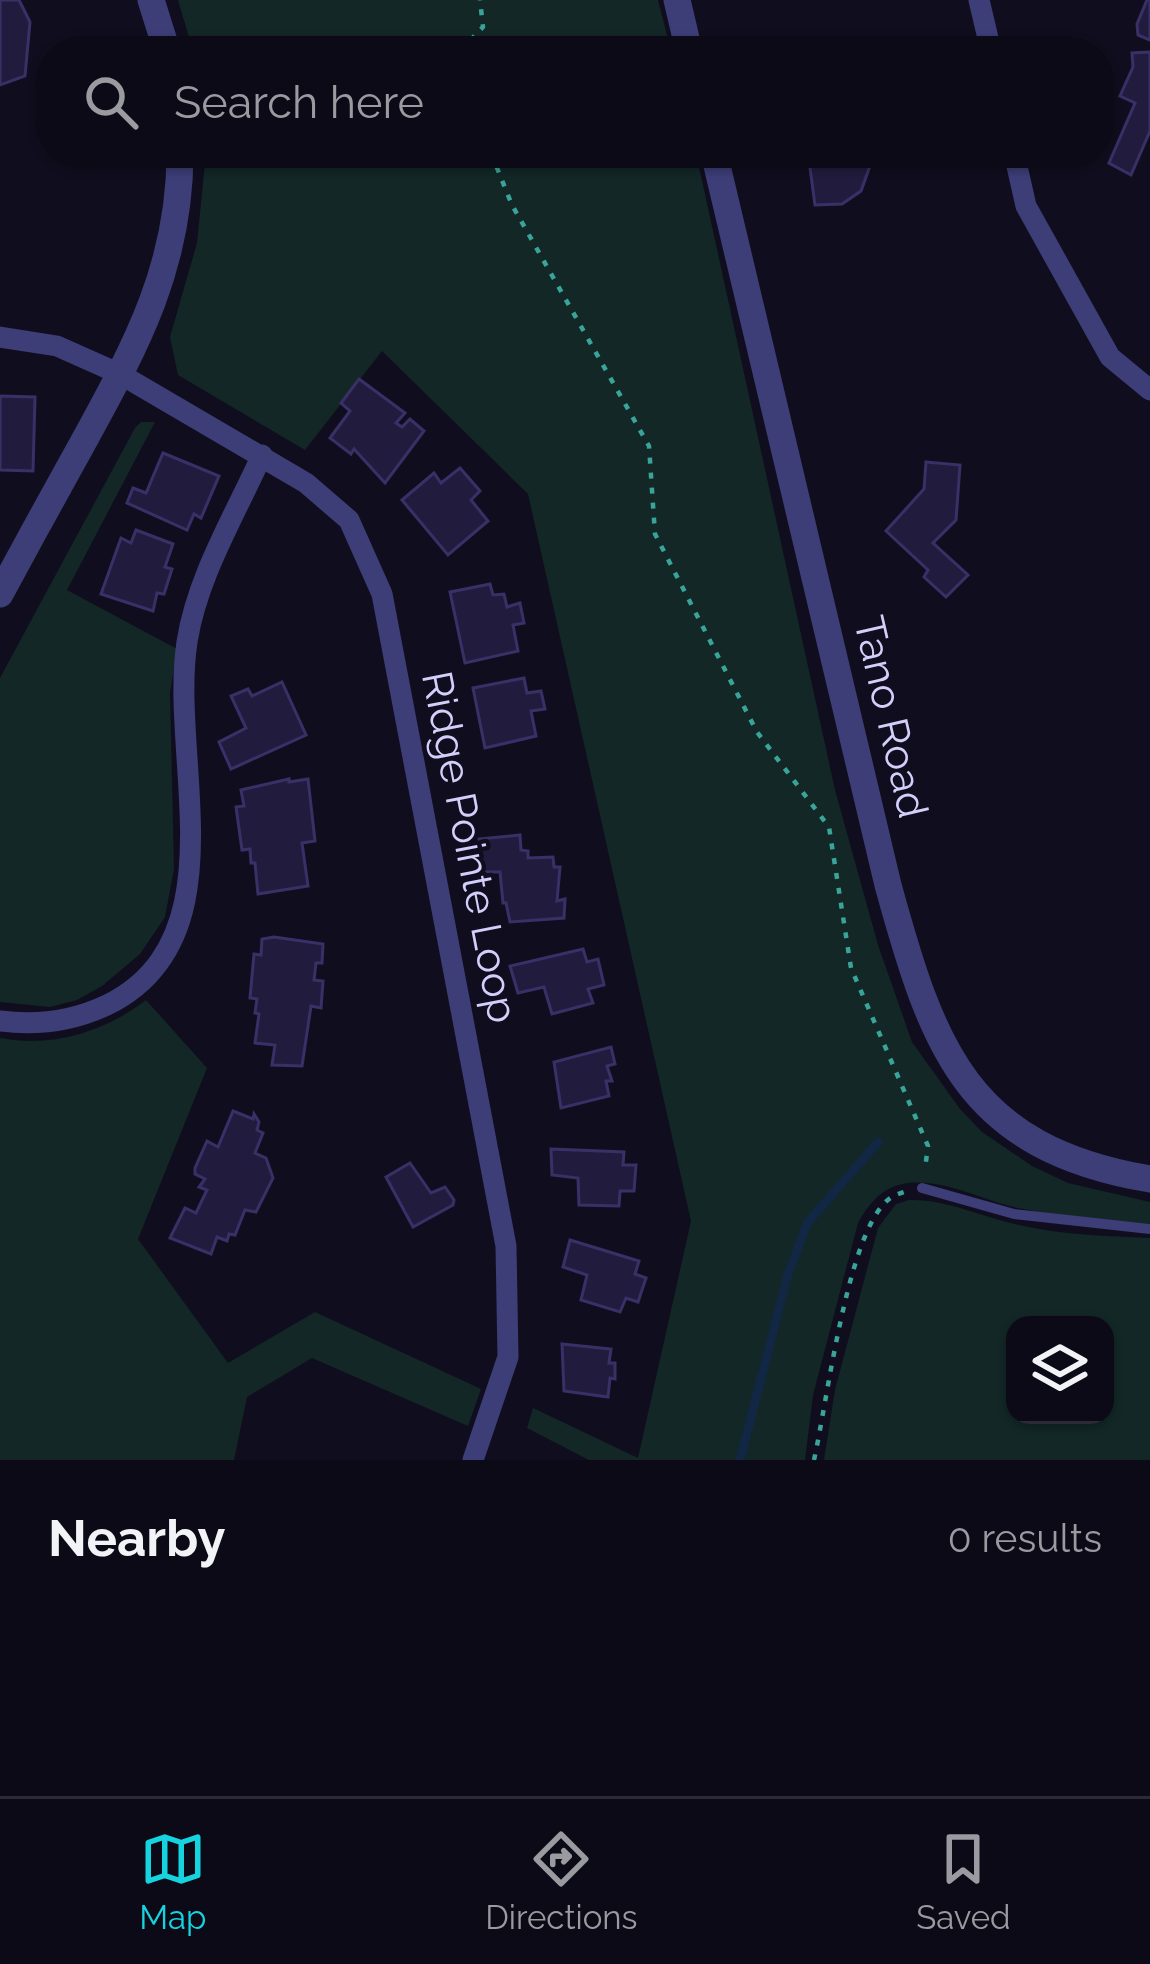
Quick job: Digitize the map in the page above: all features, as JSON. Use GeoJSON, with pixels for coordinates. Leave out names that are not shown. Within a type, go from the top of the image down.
{"type":"FeatureCollection","features":[{"type":"Feature","properties":{"kind":"street"},"geometry":{"type":"LineString","coordinates":[[152,0],[163,36]]}},
{"type":"Feature","properties":{"kind":"street"},"geometry":{"type":"LineString","coordinates":[[677,0],[685,36]]}},
{"type":"Feature","properties":{"kind":"street"},"geometry":{"type":"LineString","coordinates":[[979,0],[987,36]]}},
{"type":"Feature","properties":{"kind":"street"},"geometry":{"type":"LineString","coordinates":[[0,594],[145,327],[160,288],[178,201],[179,168]]}},
{"type":"Feature","properties":{"kind":"street","name":"Tano Road"},"geometry":{"type":"LineString","coordinates":[[718,168],[888,885],[902,938],[940,1036],[972,1090],[1021,1135],[1077,1163],[1150,1179]]}},
{"type":"Feature","properties":{"kind":"street"},"geometry":{"type":"LineString","coordinates":[[1017,168],[1026,206],[1110,357],[1150,390]]}},
{"type":"Feature","properties":{"kind":"street","name":"Ridge Pointe Loop"},"geometry":{"type":"LineString","coordinates":[[0,337],[57,346],[120,374],[262,455],[331,501],[349,520],[382,595],[506,1246],[508,1357],[473,1460]]}},
{"type":"Feature","properties":{"kind":"street"},"geometry":{"type":"LineString","coordinates":[[0,1021],[55,1022],[98,1009],[138,986],[172,944],[183,920],[190,848],[184,704],[187,641],[202,587],[262,455]]}},
{"type":"Feature","properties":{"kind":"lane"},"geometry":{"type":"LineString","coordinates":[[922,1188],[1014,1214],[1150,1229]]}},
{"type":"Feature","properties":{"kind":"path"},"geometry":{"type":"LineString","coordinates":[[474,36],[483,27],[480,0]]}},
{"type":"Feature","properties":{"kind":"path"},"geometry":{"type":"LineString","coordinates":[[497,168],[512,205],[649,446],[655,534],[758,733],[829,827],[851,968],[928,1146],[922,1188],[885,1202],[865,1240],[822,1406],[814,1460]]}},
{"type":"Feature","properties":{"kind":"green space"},"geometry":{"type":"Polygon","coordinates":[[[178,0],[658,0],[667,36],[189,36],[178,0]]]}},
{"type":"Feature","properties":{"kind":"green space"},"geometry":{"type":"Polygon","coordinates":[[[204,168],[699,168],[835,790],[878,945],[912,1042],[982,1132],[1032,1166],[1068,1183],[1150,1202],[1150,1224],[1034,1211],[936,1184],[908,1183],[884,1191],[858,1223],[813,1395],[805,1460],[589,1460],[527,1428],[533,1408],[638,1458],[691,1221],[528,494],[382,351],[305,450],[178,375],[170,337],[197,243],[204,168]]]}},
{"type":"Feature","properties":{"kind":"green space"},"geometry":{"type":"Polygon","coordinates":[[[141,422],[155,422],[67,590],[177,649],[170,693],[174,869],[165,917],[140,954],[77,1000],[50,1007],[0,1002],[0,678],[141,422]]]}},
{"type":"Feature","properties":{"kind":"green space"},"geometry":{"type":"Polygon","coordinates":[[[146,1000],[207,1068],[138,1239],[228,1363],[315,1312],[481,1389],[468,1426],[312,1358],[247,1397],[234,1460],[0,1460],[0,1038],[39,1041],[77,1035],[113,1021],[146,1000]]]}},
{"type":"Feature","properties":{"kind":"green space"},"geometry":{"type":"Polygon","coordinates":[[[923,1200],[1035,1228],[1150,1238],[1150,1460],[824,1460],[835,1390],[878,1228],[896,1204],[923,1200]]]}},
{"type":"Feature","properties":{"kind":"building"},"geometry":{"type":"Polygon","coordinates":[[[0,0],[19,0],[30,22],[25,76],[0,85],[0,0]]]}},
{"type":"Feature","properties":{"kind":"building"},"geometry":{"type":"Polygon","coordinates":[[[1147,0],[1150,40],[1138,35],[1137,24],[1147,0]]]}},
{"type":"Feature","properties":{"kind":"building"},"geometry":{"type":"Polygon","coordinates":[[[1150,52],[1150,131],[1131,175],[1114,166],[1114,151],[1135,103],[1120,96],[1133,67],[1132,53],[1150,52]]]}},
{"type":"Feature","properties":{"kind":"building"},"geometry":{"type":"Polygon","coordinates":[[[810,168],[869,168],[861,191],[842,204],[815,205],[810,168]]]}},
{"type":"Feature","properties":{"kind":"building"},"geometry":{"type":"Polygon","coordinates":[[[359,379],[405,413],[396,423],[402,427],[410,419],[424,431],[385,483],[354,449],[351,454],[330,438],[350,411],[341,403],[359,379]]]}},
{"type":"Feature","properties":{"kind":"building"},"geometry":{"type":"Polygon","coordinates":[[[0,396],[35,397],[33,471],[0,470],[0,396]]]}},
{"type":"Feature","properties":{"kind":"building"},"geometry":{"type":"Polygon","coordinates":[[[163,453],[219,476],[201,518],[194,514],[187,530],[127,503],[133,488],[146,493],[163,453]]]}},
{"type":"Feature","properties":{"kind":"building"},"geometry":{"type":"Polygon","coordinates":[[[926,462],[960,465],[956,520],[933,543],[968,575],[946,597],[924,577],[928,570],[886,531],[924,489],[926,462]]]}},
{"type":"Feature","properties":{"kind":"building"},"geometry":{"type":"Polygon","coordinates":[[[460,468],[480,491],[471,500],[488,521],[448,555],[402,500],[434,473],[441,483],[460,468]]]}},
{"type":"Feature","properties":{"kind":"building"},"geometry":{"type":"Polygon","coordinates":[[[136,530],[173,544],[165,567],[172,569],[164,594],[157,593],[153,611],[101,594],[121,538],[131,543],[136,530]]]}},
{"type":"Feature","properties":{"kind":"building"},"geometry":{"type":"Polygon","coordinates":[[[490,584],[493,595],[504,594],[507,607],[520,603],[524,623],[513,625],[518,651],[465,663],[450,592],[490,584]]]}},
{"type":"Feature","properties":{"kind":"building"},"geometry":{"type":"Polygon","coordinates":[[[524,678],[527,693],[541,691],[545,709],[531,711],[536,736],[485,748],[473,688],[524,678]]]}},
{"type":"Feature","properties":{"kind":"building"},"geometry":{"type":"Polygon","coordinates":[[[282,682],[306,735],[231,769],[219,742],[246,728],[231,696],[248,689],[252,696],[282,682]]]}},
{"type":"Feature","properties":{"kind":"building"},"geometry":{"type":"Polygon","coordinates":[[[308,779],[315,841],[302,843],[308,886],[258,894],[250,849],[242,850],[236,807],[244,806],[241,790],[308,779]]]}},
{"type":"Feature","properties":{"kind":"building"},"geometry":{"type":"Polygon","coordinates":[[[520,835],[521,850],[528,851],[528,858],[553,857],[554,867],[560,867],[557,901],[565,899],[564,918],[510,922],[500,872],[482,872],[479,839],[520,835]]]}},
{"type":"Feature","properties":{"kind":"building"},"geometry":{"type":"Polygon","coordinates":[[[262,939],[323,944],[322,963],[316,963],[314,980],[323,981],[321,1008],[311,1006],[302,1066],[272,1065],[275,1045],[255,1043],[259,1014],[255,1013],[257,999],[250,998],[254,954],[261,955],[262,939]]]}},
{"type":"Feature","properties":{"kind":"building"},"geometry":{"type":"Polygon","coordinates":[[[583,949],[587,962],[598,959],[604,985],[588,989],[593,1003],[552,1014],[544,987],[518,993],[510,966],[583,949]]]}},
{"type":"Feature","properties":{"kind":"building"},"geometry":{"type":"Polygon","coordinates":[[[611,1047],[615,1064],[607,1066],[612,1081],[606,1081],[609,1096],[561,1108],[554,1062],[611,1047]]]}},
{"type":"Feature","properties":{"kind":"building"},"geometry":{"type":"Polygon","coordinates":[[[233,1111],[253,1119],[254,1114],[259,1122],[257,1130],[263,1133],[255,1153],[266,1158],[273,1178],[256,1212],[245,1210],[235,1235],[229,1234],[227,1241],[217,1237],[211,1254],[170,1238],[185,1208],[196,1213],[207,1190],[199,1187],[205,1179],[195,1174],[195,1168],[207,1141],[218,1147],[233,1111]]]}},
{"type":"Feature","properties":{"kind":"building"},"geometry":{"type":"Polygon","coordinates":[[[551,1149],[624,1152],[623,1165],[636,1165],[634,1191],[620,1191],[619,1206],[579,1205],[578,1178],[552,1175],[551,1149]]]}},
{"type":"Feature","properties":{"kind":"building"},"geometry":{"type":"Polygon","coordinates":[[[410,1163],[431,1193],[445,1187],[454,1200],[453,1205],[413,1227],[386,1177],[410,1163]]]}},
{"type":"Feature","properties":{"kind":"building"},"geometry":{"type":"Polygon","coordinates":[[[570,1240],[639,1261],[635,1274],[646,1278],[638,1302],[626,1298],[620,1312],[581,1300],[587,1275],[563,1267],[570,1240]]]}},
{"type":"Feature","properties":{"kind":"building"},"geometry":{"type":"Polygon","coordinates":[[[562,1344],[611,1349],[609,1363],[615,1363],[615,1379],[610,1378],[608,1397],[564,1391],[562,1344]]]}},
{"type":"Feature","properties":{"kind":"waterway"},"geometry":{"type":"LineString","coordinates":[[740,1460],[788,1274],[808,1222],[878,1142]]}}]}
